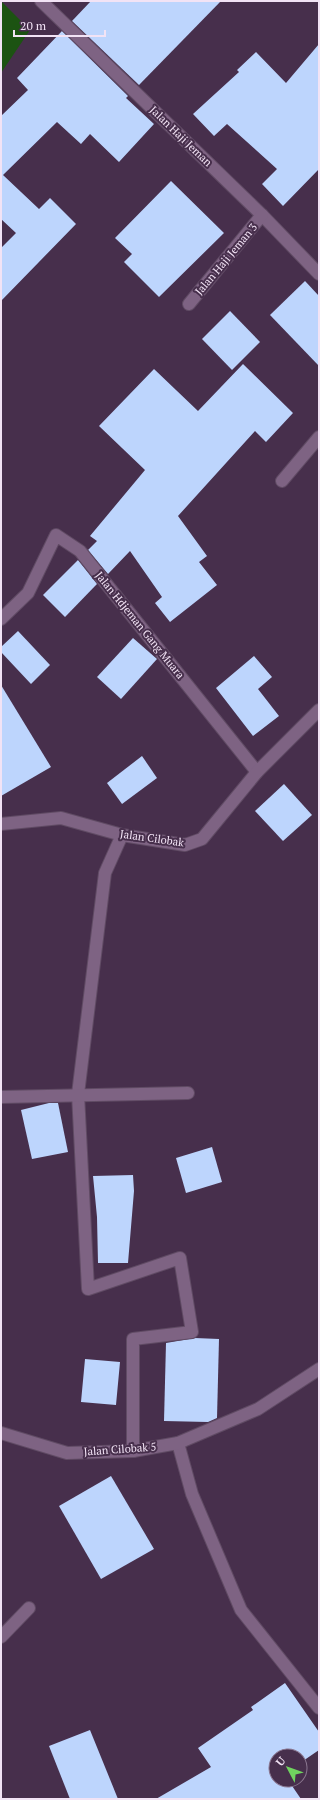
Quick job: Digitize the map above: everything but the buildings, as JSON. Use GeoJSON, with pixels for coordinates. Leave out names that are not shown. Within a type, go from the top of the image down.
{"type":"FeatureCollection","features":[{"type":"Feature","properties":{"kind":"street","name":"Jalan Haji Jeman"},"geometry":{"type":"LineString","coordinates":[[41,1],[262,215],[319,274]]}},
{"type":"Feature","properties":{"kind":"street","name":"Jalan Haji Jeman 3"},"geometry":{"type":"LineString","coordinates":[[189,304],[262,215]]}},
{"type":"Feature","properties":{"kind":"street"},"geometry":{"type":"LineString","coordinates":[[282,481],[319,437]]}},
{"type":"Feature","properties":{"kind":"street","name":"Jalan Hdjeman Gang Muara"},"geometry":{"type":"LineString","coordinates":[[1,619],[28,593],[56,536],[80,550],[257,772]]}},
{"type":"Feature","properties":{"kind":"street","name":"Jalan Cilobak"},"geometry":{"type":"LineString","coordinates":[[1,824],[61,818],[122,835],[185,846],[202,839],[257,772],[319,710]]}},
{"type":"Feature","properties":{"kind":"street"},"geometry":{"type":"LineString","coordinates":[[122,835],[105,874],[78,1094],[88,1289],[180,1258],[192,1332],[133,1339],[133,1451]]}},
{"type":"Feature","properties":{"kind":"street"},"geometry":{"type":"LineString","coordinates":[[1,1097],[78,1094],[188,1093]]}},
{"type":"Feature","properties":{"kind":"street","name":"Jalan Cilobak 5"},"geometry":{"type":"LineString","coordinates":[[1,1433],[67,1453],[133,1451],[178,1444],[258,1409],[319,1369]]}},
{"type":"Feature","properties":{"kind":"street"},"geometry":{"type":"LineString","coordinates":[[178,1444],[192,1494],[241,1610],[319,1708]]}},
{"type":"Feature","properties":{"kind":"street"},"geometry":{"type":"LineString","coordinates":[[1,1637],[29,1608]]}},
{"type":"Feature","properties":{"kind":"green space"},"geometry":{"type":"Polygon","coordinates":[[[1,1],[30,30],[1,73],[1,1]]]}}]}
